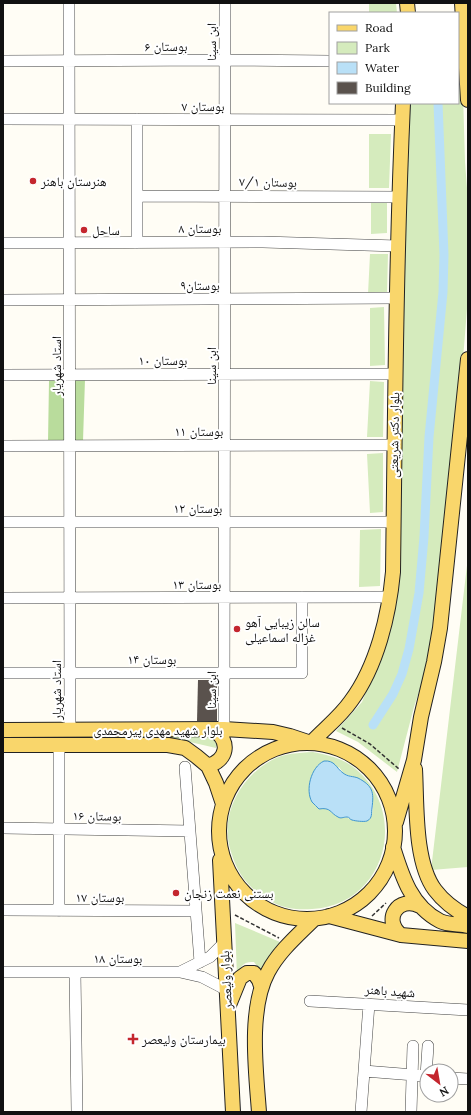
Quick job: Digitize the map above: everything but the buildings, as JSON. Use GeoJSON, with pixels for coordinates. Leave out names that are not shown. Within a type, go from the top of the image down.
{"type":"FeatureCollection","features":[{"type":"Feature","properties":{"kind":"main road"},"geometry":{"type":"LineString","coordinates":[[461,12],[468,100]]}},
{"type":"Feature","properties":{"kind":"main road","name":"بلوار دکتر شریعتی"},"geometry":{"type":"LineString","coordinates":[[311,743],[351,701],[361,686],[369,670],[384,628],[390,597],[393,572],[396,298],[404,104]]}},
{"type":"Feature","properties":{"kind":"main road"},"geometry":{"type":"LineString","coordinates":[[394,826],[414,760],[421,717],[434,662],[440,628],[468,359]]}},
{"type":"Feature","properties":{"kind":"main road","name":"بلوار شهید مهدی پیرمحمدی"},"geometry":{"type":"LineString","coordinates":[[3,730],[219,730],[273,732],[311,743]]}},
{"type":"Feature","properties":{"kind":"main road"},"geometry":{"type":"LineString","coordinates":[[219,730],[225,747],[224,754],[220,760],[208,766],[223,804]]}},
{"type":"Feature","properties":{"kind":"main road"},"geometry":{"type":"LineString","coordinates":[[311,743],[339,749],[357,759],[372,772],[384,788],[391,806],[394,826],[393,847],[387,866],[378,883],[364,898],[348,909],[329,916],[314,919],[293,918],[272,912],[253,901],[238,886],[226,868],[220,848],[218,826],[223,804],[232,784],[247,766],[266,753],[288,745],[311,743]]}},
{"type":"Feature","properties":{"kind":"main road","name":"بلوار شهید مهدی پیرمحمدی"},"geometry":{"type":"LineString","coordinates":[[3,745],[168,745],[185,748],[208,766]]}},
{"type":"Feature","properties":{"kind":"main road"},"geometry":{"type":"LineString","coordinates":[[414,760],[419,838],[423,867],[434,889],[443,900],[468,918]]}},
{"type":"Feature","properties":{"kind":"main road"},"geometry":{"type":"LineString","coordinates":[[393,847],[402,877],[420,906]]}},
{"type":"Feature","properties":{"kind":"main road","name":"بلوار ولیعصر"},"geometry":{"type":"LineString","coordinates":[[220,848],[233,1112]]}},
{"type":"Feature","properties":{"kind":"main road"},"geometry":{"type":"LineString","coordinates":[[401,935],[393,927],[392,922],[395,911],[404,904],[415,904],[420,906],[441,922],[468,926]]}},
{"type":"Feature","properties":{"kind":"main road"},"geometry":{"type":"LineString","coordinates":[[329,916],[401,935],[468,941]]}},
{"type":"Feature","properties":{"kind":"main road"},"geometry":{"type":"LineString","coordinates":[[259,1112],[256,1072],[256,1027],[261,986],[274,962],[290,943],[314,919]]}},
{"type":"Feature","properties":{"kind":"main road"},"geometry":{"type":"LineString","coordinates":[[227,1009],[240,978],[247,973],[254,973],[261,986]]}},
{"type":"Feature","properties":{"kind":"street","name":"استاد شهریار"},"geometry":{"type":"LineString","coordinates":[[69,3],[70,730]]}},
{"type":"Feature","properties":{"kind":"street","name":"ابن سینا"},"geometry":{"type":"LineString","coordinates":[[219,730],[225,673],[226,3]]}},
{"type":"Feature","properties":{"kind":"street","name":"بوستان ۶"},"geometry":{"type":"LineString","coordinates":[[3,61],[329,61]]}},
{"type":"Feature","properties":{"kind":"street","name":"بوستان ۷"},"geometry":{"type":"LineString","coordinates":[[3,119],[403,120]]}},
{"type":"Feature","properties":{"kind":"street"},"geometry":{"type":"LineString","coordinates":[[137,119],[137,242]]}},
{"type":"Feature","properties":{"kind":"street","name":"بوستان ۷/۱"},"geometry":{"type":"LineString","coordinates":[[137,196],[399,197]]}},
{"type":"Feature","properties":{"kind":"street","name":"بوستان ۸"},"geometry":{"type":"LineString","coordinates":[[3,243],[264,242],[398,246]]}},
{"type":"Feature","properties":{"kind":"street","name":"بوستان۹"},"geometry":{"type":"LineString","coordinates":[[3,300],[396,298]]}},
{"type":"Feature","properties":{"kind":"street","name":"بوستان ۱۰"},"geometry":{"type":"LineString","coordinates":[[3,375],[395,374]]}},
{"type":"Feature","properties":{"kind":"street","name":"بوستان ۱۱"},"geometry":{"type":"LineString","coordinates":[[3,446],[394,445]]}},
{"type":"Feature","properties":{"kind":"street","name":"بوستان ۱۲"},"geometry":{"type":"LineString","coordinates":[[3,522],[393,522]]}},
{"type":"Feature","properties":{"kind":"street","name":"بوستان ۱۴"},"geometry":{"type":"LineString","coordinates":[[3,674],[302,673],[302,597]]}},
{"type":"Feature","properties":{"kind":"street","name":"بوستان ۱۳"},"geometry":{"type":"LineString","coordinates":[[3,598],[390,597]]}},
{"type":"Feature","properties":{"kind":"street"},"geometry":{"type":"LineString","coordinates":[[59,745],[60,910]]}},
{"type":"Feature","properties":{"kind":"street"},"geometry":{"type":"LineString","coordinates":[[185,767],[200,962]]}},
{"type":"Feature","properties":{"kind":"street","name":"بوستان ۱۶"},"geometry":{"type":"LineString","coordinates":[[3,828],[190,831]]}},
{"type":"Feature","properties":{"kind":"street","name":"بوستان ۱۷"},"geometry":{"type":"LineString","coordinates":[[3,910],[196,911]]}},
{"type":"Feature","properties":{"kind":"street","name":"بوستان ۱۸"},"geometry":{"type":"LineString","coordinates":[[3,972],[180,972],[210,957],[224,943]]}},
{"type":"Feature","properties":{"kind":"street"},"geometry":{"type":"LineString","coordinates":[[75,972],[77,1112]]}},
{"type":"Feature","properties":{"kind":"street"},"geometry":{"type":"LineString","coordinates":[[180,972],[202,977],[226,990]]}},
{"type":"Feature","properties":{"kind":"street","name":"شهید باهنر"},"geometry":{"type":"LineString","coordinates":[[310,1001],[468,1010]]}},
{"type":"Feature","properties":{"kind":"street"},"geometry":{"type":"LineString","coordinates":[[361,1112],[369,1004]]}},
{"type":"Feature","properties":{"kind":"street"},"geometry":{"type":"LineString","coordinates":[[412,1112],[413,1046]]}},
{"type":"Feature","properties":{"kind":"street"},"geometry":{"type":"LineString","coordinates":[[427,1063],[428,1046]]}},
{"type":"Feature","properties":{"kind":"street"},"geometry":{"type":"LineString","coordinates":[[364,1071],[419,1076]]}},
{"type":"Feature","properties":{"kind":"path"},"geometry":{"type":"LineString","coordinates":[[332,722],[370,744],[409,779]]}},
{"type":"Feature","properties":{"kind":"path"},"geometry":{"type":"LineString","coordinates":[[223,909],[290,943]]}},
{"type":"Feature","properties":{"kind":"green space"},"geometry":{"type":"Polygon","coordinates":[[[369,3],[396,3],[397,12],[369,12],[369,3]]]}},
{"type":"Feature","properties":{"kind":"green space"},"geometry":{"type":"Polygon","coordinates":[[[459,51],[463,93],[468,201],[468,296],[464,347],[433,630],[427,667],[414,707],[397,772],[358,742],[336,731],[362,702],[379,659],[399,490],[408,104],[459,104],[459,51]]]}},
{"type":"Feature","properties":{"kind":"green space"},"geometry":{"type":"Polygon","coordinates":[[[369,134],[391,134],[389,188],[369,188],[369,134]]]}},
{"type":"Feature","properties":{"kind":"green space"},"geometry":{"type":"Polygon","coordinates":[[[371,203],[387,203],[387,233],[371,234],[371,203]]]}},
{"type":"Feature","properties":{"kind":"green space"},"geometry":{"type":"Polygon","coordinates":[[[370,254],[388,254],[387,294],[368,294],[370,254]]]}},
{"type":"Feature","properties":{"kind":"green space"},"geometry":{"type":"Polygon","coordinates":[[[384,307],[385,365],[370,366],[370,308],[384,307]]]}},
{"type":"Feature","properties":{"kind":"green space"},"geometry":{"type":"Polygon","coordinates":[[[72,379],[85,379],[83,441],[72,442],[72,379]]]}},
{"type":"Feature","properties":{"kind":"green space"},"geometry":{"type":"Polygon","coordinates":[[[64,380],[65,442],[48,442],[49,381],[64,380]]]}},
{"type":"Feature","properties":{"kind":"green space"},"geometry":{"type":"Polygon","coordinates":[[[370,381],[384,382],[383,437],[367,437],[370,381]]]}},
{"type":"Feature","properties":{"kind":"green space"},"geometry":{"type":"Polygon","coordinates":[[[383,453],[383,512],[370,513],[367,454],[383,453]]]}},
{"type":"Feature","properties":{"kind":"green space"},"geometry":{"type":"Polygon","coordinates":[[[381,529],[380,586],[359,587],[360,530],[381,529]]]}},
{"type":"Feature","properties":{"kind":"green space"},"geometry":{"type":"Polygon","coordinates":[[[468,557],[468,867],[431,870],[468,557]]]}},
{"type":"Feature","properties":{"kind":"green space"},"geometry":{"type":"Polygon","coordinates":[[[3,736],[211,737],[217,744],[216,748],[177,739],[3,738],[3,736]]]}},
{"type":"Feature","properties":{"kind":"green space"},"geometry":{"type":"Polygon","coordinates":[[[313,752],[334,757],[352,766],[370,785],[381,806],[385,830],[382,852],[373,874],[358,891],[338,904],[312,909],[288,908],[274,903],[252,888],[237,868],[228,838],[230,812],[242,787],[250,776],[261,767],[282,756],[313,752]],[[339,767],[312,801],[319,808],[327,809],[342,817],[360,821],[369,820],[372,815],[373,804],[353,777],[344,774],[339,767]]]}},
{"type":"Feature","properties":{"kind":"green space"},"geometry":{"type":"Polygon","coordinates":[[[235,923],[280,942],[260,970],[254,962],[250,962],[242,965],[237,977],[235,923]]]}},
{"type":"Feature","properties":{"kind":"water"},"geometry":{"type":"Polygon","coordinates":[[[324,761],[333,763],[345,774],[358,778],[370,787],[373,798],[369,820],[360,821],[352,820],[347,817],[339,818],[326,809],[319,809],[312,802],[309,791],[310,779],[319,764],[324,761]]]}},
{"type":"Feature","properties":{"kind":"waterway"},"geometry":{"type":"LineString","coordinates":[[373,725],[393,694],[402,674],[409,649],[419,593],[424,537],[429,437],[443,292],[444,255],[438,104]]}},
{"type":"Feature","properties":{"kind":"place","name":"هنرستان باهنر"},"geometry":{"type":"Point","coordinates":[33,181]}},
{"type":"Feature","properties":{"kind":"place","name":"ساحل"},"geometry":{"type":"Point","coordinates":[84,230]}},
{"type":"Feature","properties":{"kind":"place","name":"سالن زیبایی آهو غزاله اسماعیلی"},"geometry":{"type":"Point","coordinates":[237,629]}},
{"type":"Feature","properties":{"kind":"place","name":"بستنی نعمت زنجان"},"geometry":{"type":"Point","coordinates":[176,893]}},
{"type":"Feature","properties":{"kind":"place","name":"بیمارستان ولیعصر"},"geometry":{"type":"Point","coordinates":[133,1039]}}]}
